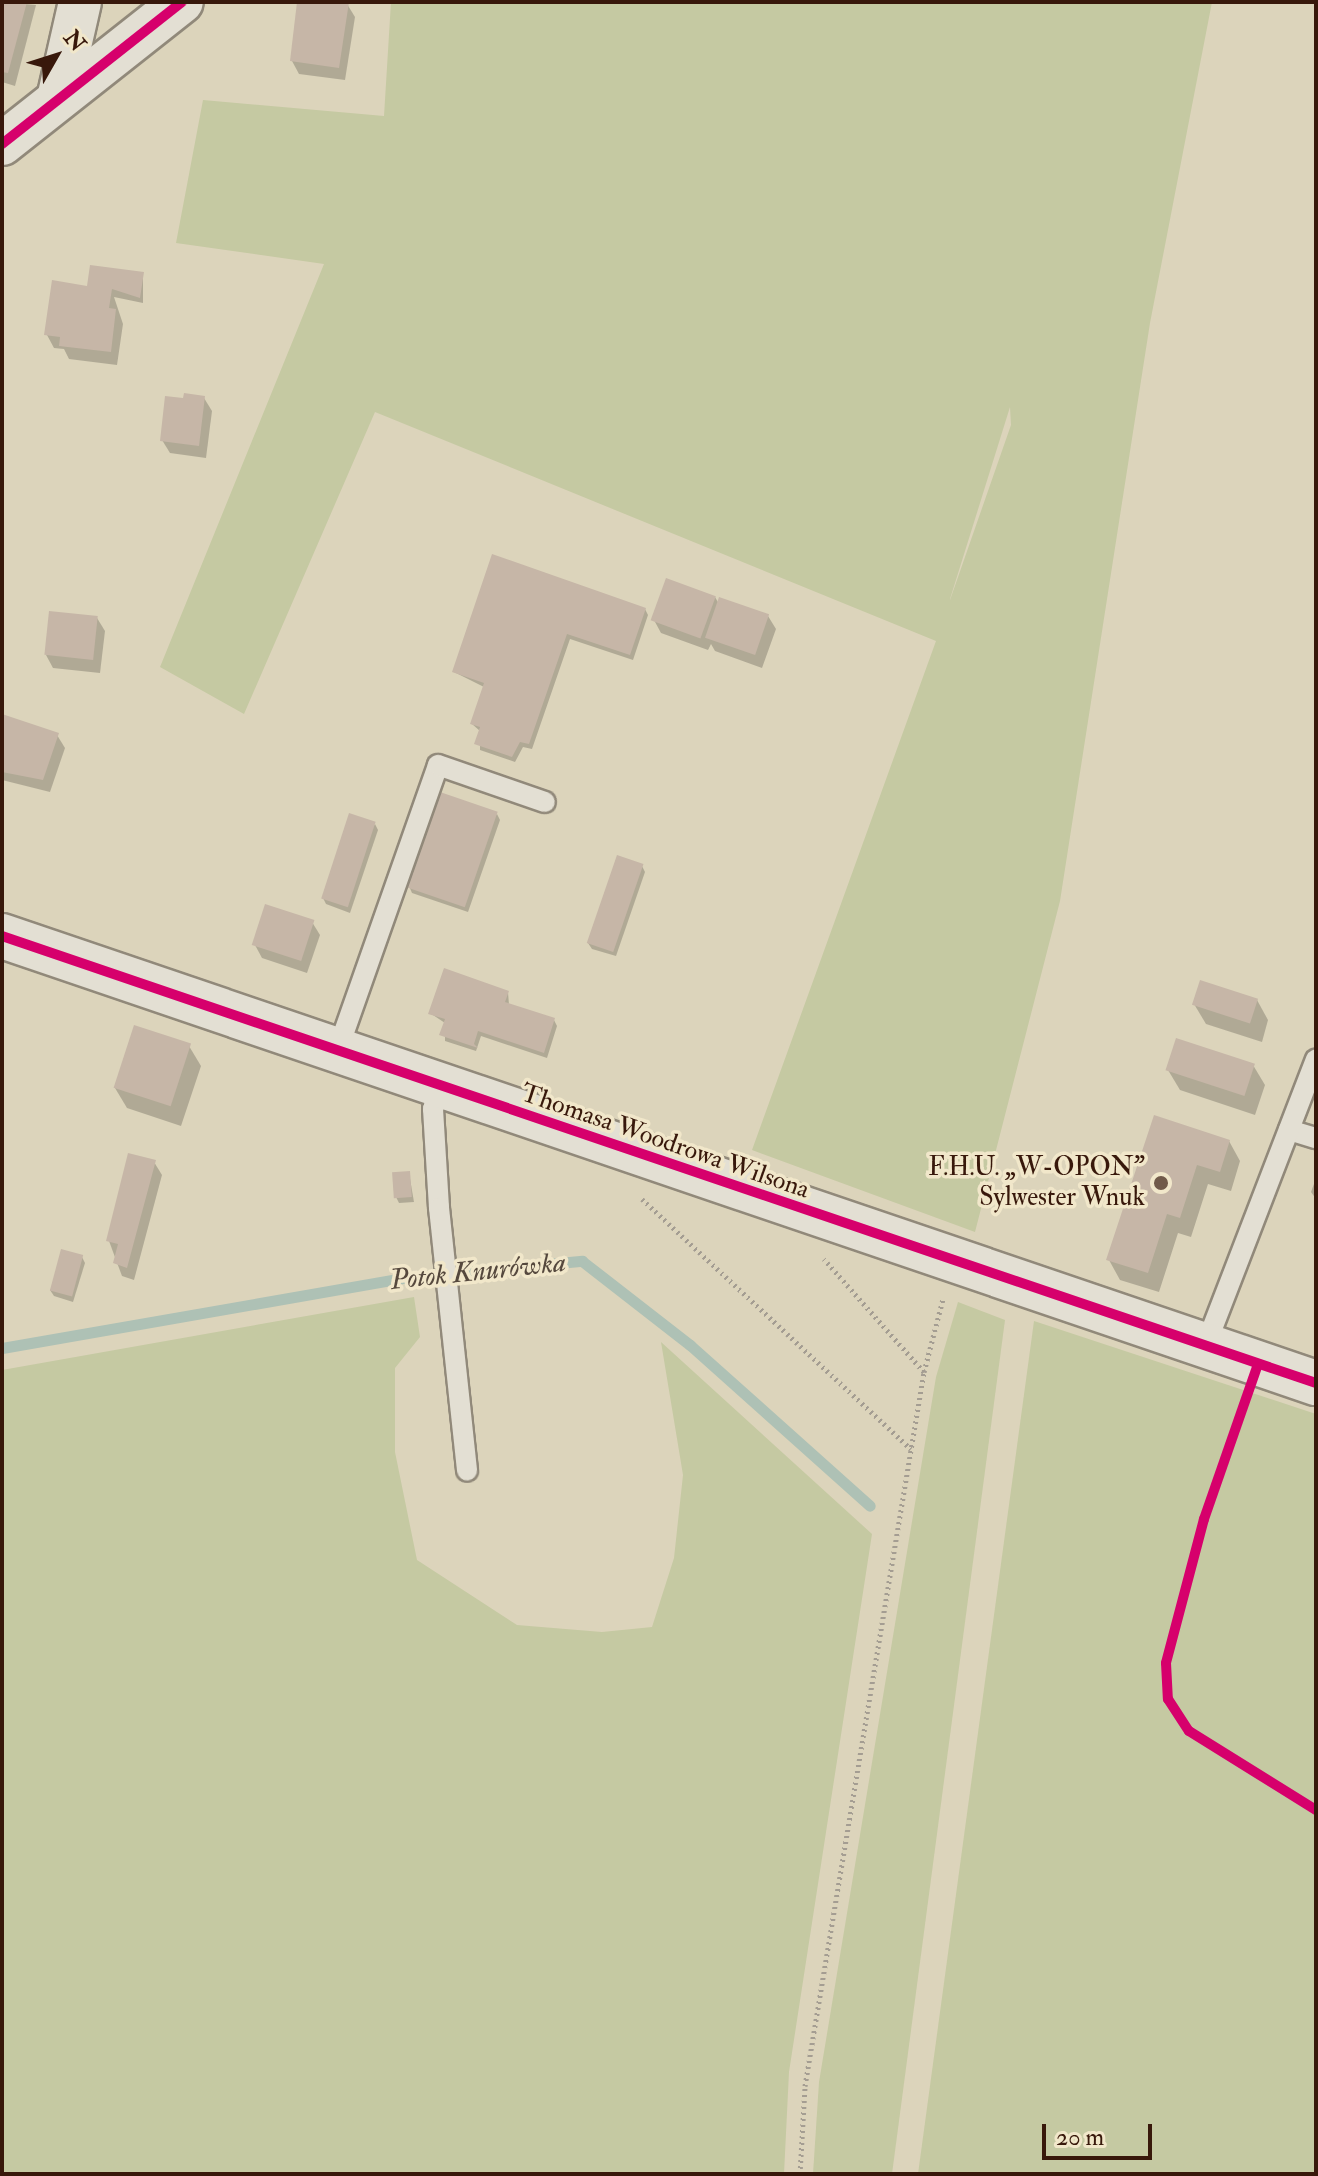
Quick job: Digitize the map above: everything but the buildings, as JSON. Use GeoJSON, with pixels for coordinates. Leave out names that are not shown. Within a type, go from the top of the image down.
{"type":"FeatureCollection","features":[{"type":"Feature","properties":{"kind":"street"},"geometry":{"type":"LineString","coordinates":[[58,99],[80,2]]}},
{"type":"Feature","properties":{"kind":"street"},"geometry":{"type":"LineString","coordinates":[[2,144],[182,2]]}},
{"type":"Feature","properties":{"kind":"street","name":"Thomasa Woodrowa Wilsona"},"geometry":{"type":"LineString","coordinates":[[2,936],[953,1263],[1316,1383]]}},
{"type":"Feature","properties":{"kind":"lane"},"geometry":{"type":"LineString","coordinates":[[337,1052],[438,765],[545,802]]}},
{"type":"Feature","properties":{"kind":"lane"},"geometry":{"type":"LineString","coordinates":[[1205,1347],[1316,1060]]}},
{"type":"Feature","properties":{"kind":"lane"},"geometry":{"type":"LineString","coordinates":[[439,1087],[433,1109],[441,1244],[467,1471]]}},
{"type":"Feature","properties":{"kind":"lane"},"geometry":{"type":"LineString","coordinates":[[1289,1130],[1316,1138]]}},
{"type":"Feature","properties":{"kind":"path"},"geometry":{"type":"LineString","coordinates":[[638,1195],[911,1449]]}},
{"type":"Feature","properties":{"kind":"path"},"geometry":{"type":"LineString","coordinates":[[814,1247],[924,1372]]}},
{"type":"Feature","properties":{"kind":"path"},"geometry":{"type":"LineString","coordinates":[[800,2174],[805,2086],[911,1449],[924,1372],[953,1263]]}},
{"type":"Feature","properties":{"kind":"green space"},"geometry":{"type":"Polygon","coordinates":[[[391,2],[1212,2],[1150,323],[1060,901],[975,1232],[752,1150],[936,641],[375,412],[244,714],[160,667],[324,264],[176,243],[203,100],[384,116],[391,2]],[[1010,407],[950,600],[1011,425],[1010,407]]]}},
{"type":"Feature","properties":{"kind":"green space"},"geometry":{"type":"Polygon","coordinates":[[[414,1297],[420,1337],[395,1368],[395,1452],[417,1560],[517,1625],[602,1632],[652,1627],[674,1558],[683,1475],[661,1342],[872,1534],[789,2072],[784,2174],[2,2174],[2,1370],[414,1297]]]}},
{"type":"Feature","properties":{"kind":"green space"},"geometry":{"type":"Polygon","coordinates":[[[958,1302],[1005,1320],[892,2174],[813,2174],[819,2082],[936,1377],[958,1302]]]}},
{"type":"Feature","properties":{"kind":"green space"},"geometry":{"type":"Polygon","coordinates":[[[1034,1321],[1316,1414],[1316,2174],[918,2174],[1034,1321]]]}},
{"type":"Feature","properties":{"kind":"waterway","name":"Potok Knurówka"},"geometry":{"type":"LineString","coordinates":[[2,1348],[408,1277],[582,1261],[690,1345],[870,1506]]}},
{"type":"Feature","properties":{"kind":"cycle path"},"geometry":{"type":"LineString","coordinates":[[2,144],[182,2]]}},
{"type":"Feature","properties":{"kind":"cycle path"},"geometry":{"type":"LineString","coordinates":[[2,936],[1316,1383]]}},
{"type":"Feature","properties":{"kind":"cycle path"},"geometry":{"type":"LineString","coordinates":[[1258,1364],[1204,1519],[1166,1663],[1168,1699],[1189,1731],[1316,1810]]}},
{"type":"Feature","properties":{"kind":"place","name":"F.H.U. „W-OPON” Sylwester Wnuk"},"geometry":{"type":"Point","coordinates":[1161,1183]}}]}
